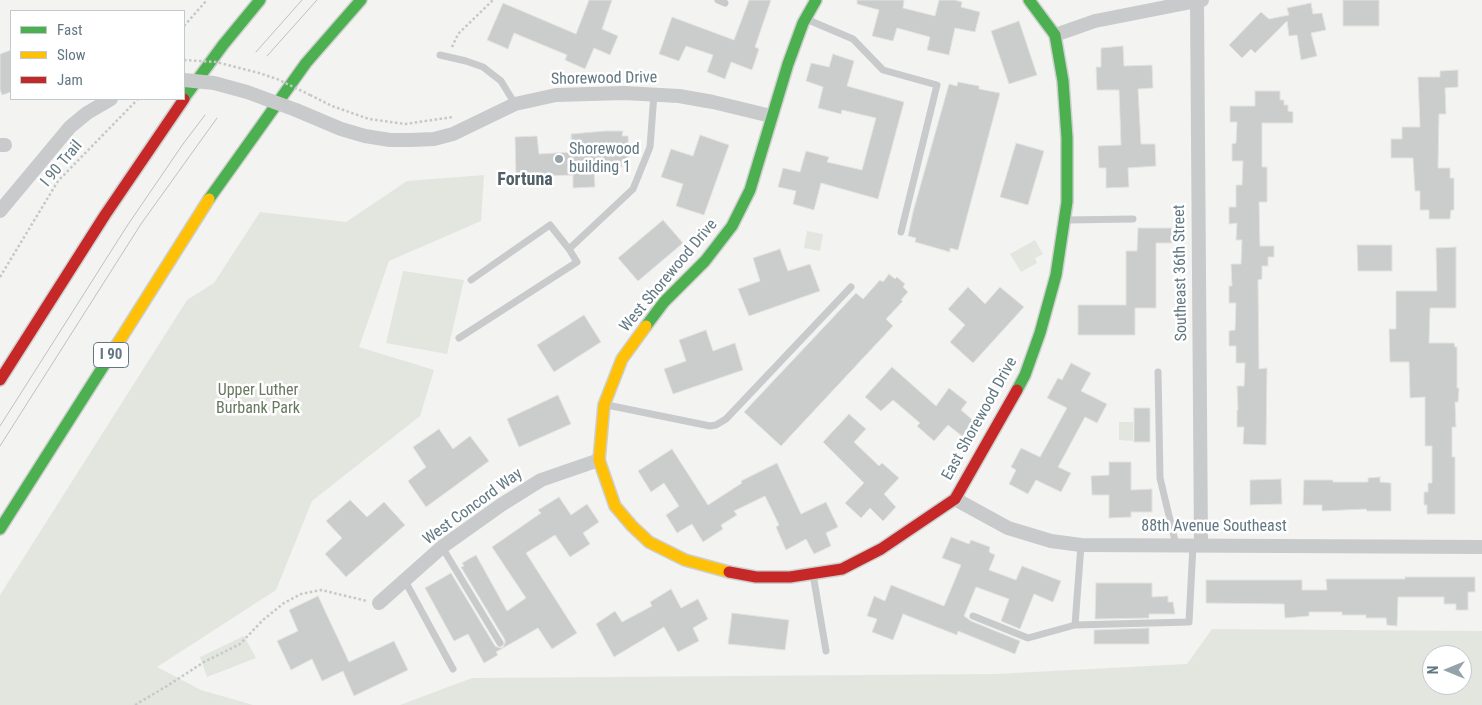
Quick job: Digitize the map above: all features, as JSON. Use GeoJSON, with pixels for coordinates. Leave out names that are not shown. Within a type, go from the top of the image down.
{"type":"FeatureCollection","features":[{"type":"Feature","properties":{"kind":"main road"},"geometry":{"type":"LineString","coordinates":[[185,98],[223,45],[260,0]]}},
{"type":"Feature","properties":{"kind":"main road","name":"I 90"},"geometry":{"type":"LineString","coordinates":[[0,529],[220,181],[306,63],[360,0]]}},
{"type":"Feature","properties":{"kind":"main road","name":"West Shorewood Drive"},"geometry":{"type":"LineString","coordinates":[[728,572],[685,560],[648,542],[615,506],[599,460],[604,405],[622,359],[664,302],[705,261],[732,226],[750,190],[788,64],[806,19],[816,0]]}},
{"type":"Feature","properties":{"kind":"main road","name":"East Shorewood Drive"},"geometry":{"type":"LineString","coordinates":[[728,572],[756,577],[790,578],[842,569],[881,549],[954,499],[1025,375],[1040,333],[1056,275],[1067,202],[1067,138],[1063,81],[1055,35],[1034,5],[1028,0]]}},
{"type":"Feature","properties":{"kind":"main road"},"geometry":{"type":"LineString","coordinates":[[0,380],[105,215],[183,100]]}},
{"type":"Feature","properties":{"kind":"street"},"geometry":{"type":"LineString","coordinates":[[1055,35],[1095,21],[1199,1]]}},
{"type":"Feature","properties":{"kind":"street","name":"Southeast 36th Street"},"geometry":{"type":"LineString","coordinates":[[1197,545],[1199,1]]}},
{"type":"Feature","properties":{"kind":"street","name":"Shorewood Drive"},"geometry":{"type":"LineString","coordinates":[[185,80],[214,83],[248,92],[341,129],[365,136],[390,140],[434,139],[453,134],[515,104],[556,95],[654,94],[679,96],[771,116]]}},
{"type":"Feature","properties":{"kind":"street"},"geometry":{"type":"LineString","coordinates":[[0,211],[70,127],[87,113],[109,100]]}},
{"type":"Feature","properties":{"kind":"street","name":"West Concord Way"},"geometry":{"type":"LineString","coordinates":[[379,603],[442,547],[501,505],[541,480],[599,460]]}},
{"type":"Feature","properties":{"kind":"street","name":"88th Avenue Southeast"},"geometry":{"type":"LineString","coordinates":[[954,499],[1008,528],[1051,541],[1081,545],[1482,547]]}},
{"type":"Feature","properties":{"kind":"lane"},"geometry":{"type":"LineString","coordinates":[[718,0],[725,4]]}},
{"type":"Feature","properties":{"kind":"lane"},"geometry":{"type":"LineString","coordinates":[[806,19],[853,39],[883,70],[936,85],[901,232]]}},
{"type":"Feature","properties":{"kind":"lane"},"geometry":{"type":"LineString","coordinates":[[443,56],[466,61],[483,68],[501,81],[515,104]]}},
{"type":"Feature","properties":{"kind":"lane"},"geometry":{"type":"LineString","coordinates":[[569,249],[634,189],[650,147],[654,94]]}},
{"type":"Feature","properties":{"kind":"lane"},"geometry":{"type":"LineString","coordinates":[[1064,220],[1133,219]]}},
{"type":"Feature","properties":{"kind":"lane"},"geometry":{"type":"LineString","coordinates":[[459,338],[577,262],[550,225],[472,280]]}},
{"type":"Feature","properties":{"kind":"lane"},"geometry":{"type":"LineString","coordinates":[[604,405],[710,426],[716,425],[726,420],[851,287]]}},
{"type":"Feature","properties":{"kind":"lane"},"geometry":{"type":"LineString","coordinates":[[1158,372],[1160,478],[1176,545]]}},
{"type":"Feature","properties":{"kind":"lane"},"geometry":{"type":"LineString","coordinates":[[973,616],[1028,638],[1075,625],[1081,545]]}},
{"type":"Feature","properties":{"kind":"lane","name":"Southeast 36th Street"},"geometry":{"type":"LineString","coordinates":[[1075,625],[1189,622],[1197,545]]}},
{"type":"Feature","properties":{"kind":"lane"},"geometry":{"type":"LineString","coordinates":[[442,547],[500,643]]}},
{"type":"Feature","properties":{"kind":"lane"},"geometry":{"type":"LineString","coordinates":[[813,574],[826,650]]}},
{"type":"Feature","properties":{"kind":"lane"},"geometry":{"type":"LineString","coordinates":[[405,581],[454,670]]}},
{"type":"Feature","properties":{"kind":"path"},"geometry":{"type":"LineString","coordinates":[[185,25],[208,0]]}},
{"type":"Feature","properties":{"kind":"path"},"geometry":{"type":"LineString","coordinates":[[443,56],[458,34],[493,0]]}},
{"type":"Feature","properties":{"kind":"path"},"geometry":{"type":"LineString","coordinates":[[185,60],[216,62],[259,73],[369,119],[405,124],[462,115]]}},
{"type":"Feature","properties":{"kind":"path","name":"I 90 Trail"},"geometry":{"type":"LineString","coordinates":[[0,277],[58,181],[137,100]]}},
{"type":"Feature","properties":{"kind":"path"},"geometry":{"type":"LineString","coordinates":[[135,705],[204,662],[240,644],[263,620],[284,603],[301,594],[321,590],[379,603]]}},
{"type":"Feature","properties":{"kind":"green space","name":"Upper Luther Burbank Park"},"geometry":{"type":"Polygon","coordinates":[[[484,175],[481,221],[389,261],[359,347],[434,370],[420,416],[312,501],[276,590],[157,667],[201,690],[253,705],[0,705],[0,595],[187,300],[214,283],[260,212],[346,222],[407,181],[484,175]]]}},
{"type":"Feature","properties":{"kind":"green space"},"geometry":{"type":"Polygon","coordinates":[[[807,231],[823,234],[820,251],[804,248],[807,231]]]}},
{"type":"Feature","properties":{"kind":"green space"},"geometry":{"type":"Polygon","coordinates":[[[1035,240],[1043,254],[1035,258],[1037,263],[1021,272],[1010,254],[1035,240]]]}},
{"type":"Feature","properties":{"kind":"green space"},"geometry":{"type":"Polygon","coordinates":[[[403,271],[464,280],[447,354],[386,343],[403,271]]]}},
{"type":"Feature","properties":{"kind":"green space"},"geometry":{"type":"Polygon","coordinates":[[[1119,422],[1133,422],[1133,441],[1119,440],[1119,422]]]}},
{"type":"Feature","properties":{"kind":"green space"},"geometry":{"type":"Polygon","coordinates":[[[1212,629],[1482,631],[1482,705],[400,705],[472,678],[995,674],[1187,664],[1212,629]]]}},
{"type":"Feature","properties":{"kind":"green space"},"geometry":{"type":"Polygon","coordinates":[[[244,636],[256,658],[207,677],[200,657],[244,636]]]}},
{"type":"Feature","properties":{"kind":"building"},"geometry":{"type":"Polygon","coordinates":[[[589,0],[612,0],[602,29],[618,36],[610,55],[594,48],[585,69],[565,60],[567,55],[514,33],[508,49],[487,40],[503,3],[576,34],[589,0]]]}},
{"type":"Feature","properties":{"kind":"building"},"geometry":{"type":"Polygon","coordinates":[[[749,0],[771,0],[755,47],[759,49],[752,70],[731,62],[725,79],[707,72],[713,55],[686,46],[679,61],[659,54],[672,17],[734,40],[749,0]]]}},
{"type":"Feature","properties":{"kind":"building"},"geometry":{"type":"Polygon","coordinates":[[[857,0],[904,0],[903,8],[935,16],[939,0],[955,0],[962,2],[961,7],[980,12],[975,32],[955,28],[949,55],[927,50],[930,37],[897,28],[893,41],[872,36],[879,10],[857,4],[857,0]]]}},
{"type":"Feature","properties":{"kind":"building"},"geometry":{"type":"Polygon","coordinates":[[[1343,0],[1379,0],[1379,26],[1343,26],[1343,0]]]}},
{"type":"Feature","properties":{"kind":"building"},"geometry":{"type":"Polygon","coordinates":[[[1311,3],[1313,14],[1322,13],[1326,30],[1311,33],[1317,56],[1301,60],[1297,35],[1289,36],[1287,21],[1255,53],[1251,49],[1242,58],[1229,45],[1261,12],[1269,19],[1289,15],[1287,8],[1311,3]]]}},
{"type":"Feature","properties":{"kind":"building"},"geometry":{"type":"Polygon","coordinates":[[[1019,21],[1037,75],[1009,84],[991,31],[1019,21]]]}},
{"type":"Feature","properties":{"kind":"building"},"geometry":{"type":"Polygon","coordinates":[[[1123,46],[1124,66],[1152,65],[1153,88],[1138,89],[1141,144],[1155,144],[1156,166],[1128,168],[1129,187],[1106,188],[1106,168],[1099,168],[1098,146],[1121,145],[1119,90],[1097,90],[1096,67],[1101,67],[1101,48],[1123,46]]]}},
{"type":"Feature","properties":{"kind":"building"},"geometry":{"type":"Polygon","coordinates":[[[10,50],[10,92],[2,95],[0,89],[0,54],[10,50]]]}},
{"type":"Feature","properties":{"kind":"building"},"geometry":{"type":"Polygon","coordinates":[[[833,54],[854,61],[847,86],[904,102],[878,199],[821,183],[814,210],[793,204],[796,191],[778,187],[783,168],[800,172],[806,151],[829,157],[827,162],[862,170],[876,118],[842,110],[841,114],[818,108],[823,87],[806,81],[811,63],[829,67],[833,54]]]}},
{"type":"Feature","properties":{"kind":"building"},"geometry":{"type":"Polygon","coordinates":[[[1458,70],[1458,87],[1445,88],[1446,114],[1439,114],[1438,168],[1450,168],[1450,178],[1454,178],[1454,210],[1451,210],[1450,219],[1429,219],[1429,210],[1420,210],[1420,191],[1415,191],[1413,158],[1391,158],[1391,139],[1402,139],[1402,127],[1420,127],[1418,77],[1440,77],[1440,71],[1458,70]]]}},
{"type":"Feature","properties":{"kind":"building"},"geometry":{"type":"Polygon","coordinates":[[[958,82],[1000,93],[958,250],[950,248],[950,252],[915,242],[916,238],[908,236],[949,84],[957,86],[958,82]]]}},
{"type":"Feature","properties":{"kind":"building"},"geometry":{"type":"Polygon","coordinates":[[[1255,91],[1280,91],[1280,100],[1284,100],[1284,105],[1288,105],[1288,111],[1293,112],[1293,123],[1262,123],[1262,167],[1267,167],[1267,202],[1259,202],[1260,246],[1274,246],[1274,257],[1268,257],[1268,266],[1262,266],[1262,279],[1258,280],[1259,369],[1267,368],[1266,445],[1243,444],[1244,427],[1237,427],[1237,386],[1244,386],[1245,363],[1236,363],[1236,346],[1229,346],[1229,331],[1235,330],[1236,303],[1229,303],[1229,286],[1232,286],[1231,264],[1241,264],[1242,240],[1236,240],[1237,223],[1229,224],[1229,207],[1236,207],[1236,185],[1242,185],[1243,161],[1232,161],[1232,144],[1236,143],[1237,122],[1230,122],[1230,106],[1255,106],[1255,91]]]}},
{"type":"Feature","properties":{"kind":"building","name":"Shorewood building 1"},"geometry":{"type":"Polygon","coordinates":[[[623,131],[622,136],[628,136],[629,159],[622,160],[622,167],[594,170],[595,187],[573,188],[573,175],[516,177],[515,137],[537,136],[539,154],[572,152],[571,134],[623,131]]]}},
{"type":"Feature","properties":{"kind":"building"},"geometry":{"type":"Polygon","coordinates":[[[700,135],[729,145],[704,215],[676,206],[683,184],[661,177],[671,149],[693,156],[700,135]]]}},
{"type":"Feature","properties":{"kind":"building"},"geometry":{"type":"Polygon","coordinates":[[[1016,143],[1044,151],[1028,205],[1000,197],[1016,143]]]}},
{"type":"Feature","properties":{"kind":"building"},"geometry":{"type":"Polygon","coordinates":[[[663,220],[683,243],[638,281],[618,258],[663,220]]]}},
{"type":"Feature","properties":{"kind":"building"},"geometry":{"type":"Polygon","coordinates":[[[1138,228],[1172,228],[1172,243],[1156,243],[1156,308],[1135,308],[1135,335],[1078,335],[1078,305],[1126,305],[1126,251],[1137,251],[1138,228]]]}},
{"type":"Feature","properties":{"kind":"building"},"geometry":{"type":"Polygon","coordinates":[[[1357,245],[1392,245],[1392,271],[1358,271],[1357,245]]]}},
{"type":"Feature","properties":{"kind":"building"},"geometry":{"type":"Polygon","coordinates":[[[1456,247],[1456,308],[1430,308],[1429,343],[1454,343],[1455,347],[1457,347],[1457,388],[1459,388],[1458,402],[1455,402],[1456,427],[1452,427],[1452,457],[1455,457],[1455,514],[1427,514],[1427,505],[1424,505],[1424,492],[1428,492],[1428,483],[1432,483],[1432,446],[1425,446],[1425,397],[1410,398],[1409,362],[1390,362],[1389,329],[1396,329],[1396,291],[1437,291],[1436,248],[1456,247]]]}},
{"type":"Feature","properties":{"kind":"building"},"geometry":{"type":"Polygon","coordinates":[[[780,249],[788,271],[810,264],[820,291],[749,316],[738,289],[760,281],[753,258],[780,249]]]}},
{"type":"Feature","properties":{"kind":"building"},"geometry":{"type":"Polygon","coordinates":[[[889,274],[895,279],[897,277],[905,284],[903,287],[908,292],[901,300],[903,301],[886,319],[893,326],[781,446],[744,412],[856,293],[863,299],[880,280],[883,282],[889,274]]]}},
{"type":"Feature","properties":{"kind":"building"},"geometry":{"type":"Polygon","coordinates":[[[968,287],[985,304],[1000,287],[1024,307],[973,363],[950,342],[965,325],[948,309],[968,287]]]}},
{"type":"Feature","properties":{"kind":"building"},"geometry":{"type":"Polygon","coordinates":[[[584,315],[601,342],[554,372],[537,345],[584,315]]]}},
{"type":"Feature","properties":{"kind":"building"},"geometry":{"type":"Polygon","coordinates":[[[706,330],[713,351],[735,343],[743,370],[673,394],[664,369],[686,361],[679,340],[706,330]]]}},
{"type":"Feature","properties":{"kind":"building"},"geometry":{"type":"Polygon","coordinates":[[[1071,363],[1091,373],[1081,391],[1107,404],[1097,423],[1085,417],[1058,467],[1071,473],[1061,492],[1036,480],[1028,494],[1009,484],[1016,470],[1011,467],[1021,448],[1040,457],[1067,408],[1047,398],[1058,378],[1062,380],[1071,363]]]}},
{"type":"Feature","properties":{"kind":"building"},"geometry":{"type":"Polygon","coordinates":[[[892,367],[936,406],[949,388],[967,402],[961,410],[975,422],[962,436],[948,425],[934,441],[917,426],[920,423],[893,400],[881,411],[865,397],[892,367]]]}},
{"type":"Feature","properties":{"kind":"building"},"geometry":{"type":"Polygon","coordinates":[[[558,395],[571,424],[519,447],[507,419],[558,395]]]}},
{"type":"Feature","properties":{"kind":"building"},"geometry":{"type":"Polygon","coordinates":[[[1134,408],[1150,408],[1150,442],[1134,442],[1134,408]]]}},
{"type":"Feature","properties":{"kind":"building"},"geometry":{"type":"Polygon","coordinates":[[[849,414],[866,429],[854,442],[879,466],[882,463],[899,478],[884,494],[896,507],[883,521],[870,508],[861,518],[845,503],[864,483],[823,442],[849,414]]]}},
{"type":"Feature","properties":{"kind":"building"},"geometry":{"type":"Polygon","coordinates":[[[439,429],[453,449],[470,436],[489,461],[426,507],[408,481],[426,467],[413,447],[439,429]]]}},
{"type":"Feature","properties":{"kind":"building"},"geometry":{"type":"Polygon","coordinates":[[[672,449],[708,505],[742,483],[741,481],[777,463],[801,514],[826,502],[838,527],[826,533],[831,546],[814,554],[806,539],[786,550],[776,527],[779,525],[765,496],[734,511],[737,515],[721,525],[723,529],[703,542],[692,524],[677,533],[666,515],[679,506],[664,483],[651,492],[638,471],[672,449]]]}},
{"type":"Feature","properties":{"kind":"building"},"geometry":{"type":"Polygon","coordinates":[[[1109,462],[1131,462],[1131,490],[1152,489],[1152,512],[1131,512],[1131,517],[1109,518],[1109,495],[1092,495],[1091,476],[1109,475],[1109,462]]]}},
{"type":"Feature","properties":{"kind":"building"},"geometry":{"type":"Polygon","coordinates":[[[1380,477],[1380,482],[1391,483],[1391,511],[1367,511],[1366,509],[1322,511],[1322,505],[1303,505],[1304,480],[1368,482],[1368,478],[1380,477]]]}},
{"type":"Feature","properties":{"kind":"building"},"geometry":{"type":"Polygon","coordinates":[[[1281,479],[1282,504],[1250,505],[1250,480],[1281,479]]]}},
{"type":"Feature","properties":{"kind":"building"},"geometry":{"type":"Polygon","coordinates":[[[559,497],[571,515],[587,504],[599,522],[583,533],[590,544],[570,557],[555,535],[526,553],[577,633],[552,649],[538,628],[496,652],[498,655],[484,663],[468,634],[454,641],[425,588],[451,573],[495,646],[503,647],[505,640],[461,567],[464,566],[462,563],[476,555],[507,611],[526,598],[492,547],[541,513],[538,510],[559,497]]]}},
{"type":"Feature","properties":{"kind":"building"},"geometry":{"type":"Polygon","coordinates":[[[350,500],[367,517],[384,502],[405,525],[346,577],[325,554],[342,538],[326,521],[350,500]]]}},
{"type":"Feature","properties":{"kind":"building"},"geometry":{"type":"Polygon","coordinates":[[[951,537],[969,544],[971,540],[990,547],[989,552],[995,555],[989,570],[1016,580],[1022,566],[1061,581],[1053,602],[1034,594],[1020,629],[1001,621],[1009,599],[976,587],[964,616],[971,621],[1020,641],[1015,654],[958,631],[957,635],[903,614],[893,640],[872,632],[877,619],[867,616],[874,596],[885,601],[891,585],[944,606],[961,565],[942,558],[951,537]]]}},
{"type":"Feature","properties":{"kind":"building"},"geometry":{"type":"Polygon","coordinates":[[[1405,577],[1475,577],[1475,592],[1468,592],[1468,610],[1456,610],[1456,604],[1444,604],[1444,597],[1398,597],[1397,626],[1387,625],[1386,618],[1366,618],[1366,615],[1342,615],[1342,612],[1309,612],[1309,616],[1285,618],[1284,604],[1206,603],[1206,580],[1302,580],[1302,590],[1327,590],[1326,579],[1405,579],[1405,577]]]}},
{"type":"Feature","properties":{"kind":"building"},"geometry":{"type":"Polygon","coordinates":[[[1096,583],[1152,583],[1152,597],[1168,596],[1168,602],[1173,602],[1175,614],[1149,614],[1149,618],[1095,619],[1096,583]]]}},
{"type":"Feature","properties":{"kind":"building"},"geometry":{"type":"Polygon","coordinates":[[[671,589],[681,608],[698,599],[708,619],[693,628],[699,641],[678,652],[664,627],[614,657],[596,624],[615,611],[622,622],[652,606],[650,602],[671,589]]]}},
{"type":"Feature","properties":{"kind":"building"},"geometry":{"type":"Polygon","coordinates":[[[318,596],[349,662],[394,641],[408,670],[354,696],[343,671],[322,681],[312,659],[291,670],[277,641],[298,631],[289,610],[318,596]]]}},
{"type":"Feature","properties":{"kind":"building"},"geometry":{"type":"Polygon","coordinates":[[[732,613],[789,620],[785,650],[728,644],[732,613]]]}},
{"type":"Feature","properties":{"kind":"building"},"geometry":{"type":"Polygon","coordinates":[[[1149,628],[1149,644],[1094,644],[1094,630],[1149,628]]]}},
{"type":"Feature","properties":{"kind":"tram line"},"geometry":{"type":"LineString","coordinates":[[256,52],[302,0]]}},
{"type":"Feature","properties":{"kind":"tram line"},"geometry":{"type":"LineString","coordinates":[[267,56],[317,0]]}},
{"type":"Feature","properties":{"kind":"tram line"},"geometry":{"type":"LineString","coordinates":[[0,426],[127,226],[205,115]]}},
{"type":"Feature","properties":{"kind":"tram line"},"geometry":{"type":"LineString","coordinates":[[0,446],[141,224],[217,118]]}},
{"type":"Feature","properties":{"kind":"traffic: fast"},"geometry":{"type":"LineString","coordinates":[[185,97],[223,45],[260,0]]}},
{"type":"Feature","properties":{"kind":"traffic: fast"},"geometry":{"type":"LineString","coordinates":[[209,199],[306,63],[361,0]]}},
{"type":"Feature","properties":{"kind":"traffic: fast"},"geometry":{"type":"LineString","coordinates":[[646,326],[664,302],[705,261],[732,226],[750,190],[788,64],[803,23],[816,0]]}},
{"type":"Feature","properties":{"kind":"traffic: fast"},"geometry":{"type":"LineString","coordinates":[[1017,390],[1025,375],[1040,333],[1056,275],[1067,202],[1067,138],[1063,81],[1055,35],[1029,0]]}},
{"type":"Feature","properties":{"kind":"traffic: fast"},"geometry":{"type":"LineString","coordinates":[[0,529],[106,362]]}},
{"type":"Feature","properties":{"kind":"traffic: slow"},"geometry":{"type":"LineString","coordinates":[[106,362],[209,199]]}},
{"type":"Feature","properties":{"kind":"traffic: slow"},"geometry":{"type":"LineString","coordinates":[[646,326],[622,359],[604,405],[599,460],[615,506],[649,542],[685,560],[729,572]]}},
{"type":"Feature","properties":{"kind":"traffic: jam"},"geometry":{"type":"LineString","coordinates":[[0,380],[105,215],[183,100]]}},
{"type":"Feature","properties":{"kind":"traffic: jam"},"geometry":{"type":"LineString","coordinates":[[729,572],[756,577],[790,577],[842,569],[881,549],[955,499],[1017,390]]}},
{"type":"Feature","properties":{"kind":"place","name":"Shorewood building 1"},"geometry":{"type":"Point","coordinates":[559,159]}},
{"type":"Feature","properties":{"kind":"district","name":"Fortuna"},"geometry":{"type":"Point","coordinates":[525,180]}}]}
